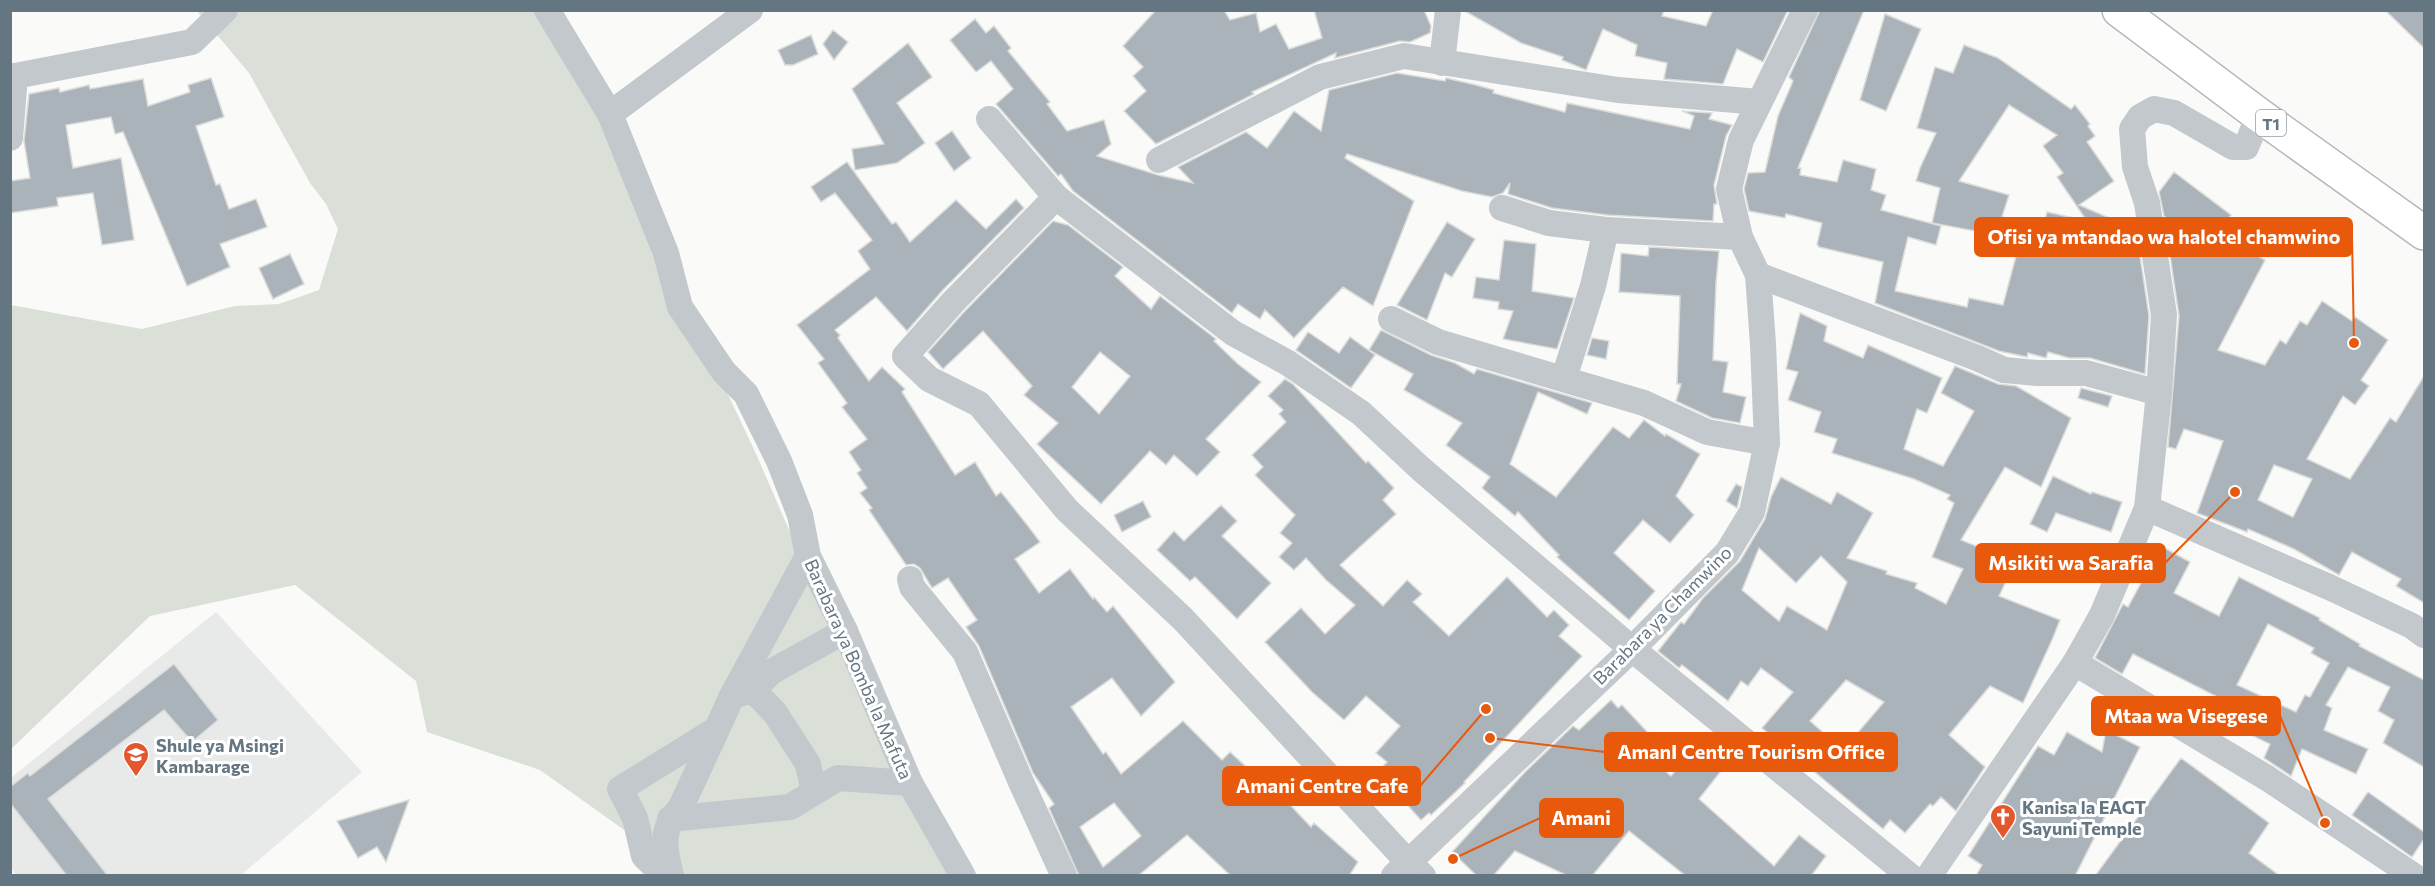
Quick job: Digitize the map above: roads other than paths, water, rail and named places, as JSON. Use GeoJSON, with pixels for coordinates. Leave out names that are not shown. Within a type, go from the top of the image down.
{"type":"FeatureCollection","features":[{"type":"Feature","properties":{"kind":"highway","name":"T1"},"geometry":{"type":"LineString","coordinates":[[2118,10],[2259,115],[2424,233]]}},
{"type":"Feature","properties":{"kind":"street"},"geometry":{"type":"LineString","coordinates":[[10,138],[13,76],[192,42],[225,10]]}},
{"type":"Feature","properties":{"kind":"street","name":"Barabara ya Bomba la Mafuta"},"geometry":{"type":"LineString","coordinates":[[547,10],[610,114],[666,254],[680,307],[724,372],[746,394],[779,461],[800,514],[808,556],[845,631],[910,783],[963,876]]}},
{"type":"Feature","properties":{"kind":"street"},"geometry":{"type":"LineString","coordinates":[[610,114],[750,10]]}},
{"type":"Feature","properties":{"kind":"street"},"geometry":{"type":"LineString","coordinates":[[1442,63],[1448,10]]}},
{"type":"Feature","properties":{"kind":"street","name":"Barabara ya Chamwino"},"geometry":{"type":"LineString","coordinates":[[1408,871],[1727,553],[1752,512],[1767,443],[1758,275],[1740,237],[1729,189],[1741,140],[1806,10]]}},
{"type":"Feature","properties":{"kind":"street"},"geometry":{"type":"LineString","coordinates":[[1159,160],[1320,77],[1404,56],[1618,90],[1759,102]]}},
{"type":"Feature","properties":{"kind":"street"},"geometry":{"type":"LineString","coordinates":[[1929,876],[2075,663],[2102,615],[2147,508],[2159,393],[2164,315],[2147,203],[2135,167],[2132,129],[2140,117],[2154,109],[2174,113],[2233,147],[2246,147],[2259,115]]}},
{"type":"Feature","properties":{"kind":"street"},"geometry":{"type":"LineString","coordinates":[[989,119],[1056,197],[1233,333],[1288,363],[1361,412],[1421,469],[1632,649],[1910,876]]}},
{"type":"Feature","properties":{"kind":"street"},"geometry":{"type":"LineString","coordinates":[[1056,197],[953,302],[905,356],[929,380],[979,404],[1067,510],[1183,619],[1408,871]]}},
{"type":"Feature","properties":{"kind":"street"},"geometry":{"type":"LineString","coordinates":[[1502,208],[1549,223],[1606,230],[1740,237]]}},
{"type":"Feature","properties":{"kind":"street"},"geometry":{"type":"LineString","coordinates":[[1564,378],[1593,286],[1606,230]]}},
{"type":"Feature","properties":{"kind":"street"},"geometry":{"type":"LineString","coordinates":[[1758,275],[1977,357],[2004,370],[2037,374],[2086,373],[2159,393]]}},
{"type":"Feature","properties":{"kind":"street"},"geometry":{"type":"LineString","coordinates":[[1391,319],[1438,342],[1644,403],[1707,432],[1767,443]]}},
{"type":"Feature","properties":{"kind":"street"},"geometry":{"type":"LineString","coordinates":[[2147,508],[2330,586],[2412,626],[2424,635]]}},
{"type":"Feature","properties":{"kind":"street"},"geometry":{"type":"LineString","coordinates":[[671,876],[664,846],[670,819],[680,809],[717,729],[742,693],[808,556]]}},
{"type":"Feature","properties":{"kind":"street"},"geometry":{"type":"LineString","coordinates":[[910,579],[912,587],[965,652],[1064,876]]}},
{"type":"Feature","properties":{"kind":"street"},"geometry":{"type":"LineString","coordinates":[[742,693],[771,672],[845,631]]}},
{"type":"Feature","properties":{"kind":"street"},"geometry":{"type":"LineString","coordinates":[[2075,663],[2267,778],[2414,876]]}},
{"type":"Feature","properties":{"kind":"street"},"geometry":{"type":"LineString","coordinates":[[742,693],[775,713],[808,764],[814,792]]}},
{"type":"Feature","properties":{"kind":"street"},"geometry":{"type":"LineString","coordinates":[[665,876],[644,856],[635,818],[620,789],[717,729]]}},
{"type":"Feature","properties":{"kind":"street"},"geometry":{"type":"LineString","coordinates":[[670,819],[790,807],[838,778],[910,783]]}},
{"type":"Feature","properties":{"kind":"place","name":"Ofisi ya mtandao wa halotel chamwino"},"geometry":{"type":"Point","coordinates":[2354,343]}},
{"type":"Feature","properties":{"kind":"place","name":"Msikiti wa Sarafia"},"geometry":{"type":"Point","coordinates":[2235,492]}},
{"type":"Feature","properties":{"kind":"place","name":"Amani Centre Cafe"},"geometry":{"type":"Point","coordinates":[1486,709]}},
{"type":"Feature","properties":{"kind":"place","name":"AmanI Centre Tourism Office"},"geometry":{"type":"Point","coordinates":[1490,738]}},
{"type":"Feature","properties":{"kind":"place","name":"Shule ya Msingi Kambarage"},"geometry":{"type":"Point","coordinates":[136,778]}},
{"type":"Feature","properties":{"kind":"place","name":"Mtaa wa Visegese"},"geometry":{"type":"Point","coordinates":[2325,823]}},
{"type":"Feature","properties":{"kind":"place","name":"Kanisa la EAGT Sayuni Temple"},"geometry":{"type":"Point","coordinates":[2003,840]}},
{"type":"Feature","properties":{"kind":"place","name":"Amani"},"geometry":{"type":"Point","coordinates":[1453,859]}}]}
